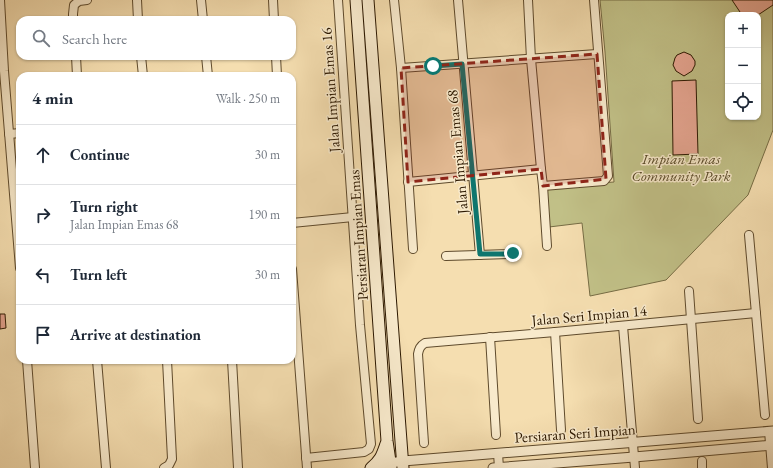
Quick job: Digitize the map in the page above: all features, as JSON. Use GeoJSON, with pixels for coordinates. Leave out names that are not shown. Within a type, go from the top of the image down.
{"type":"FeatureCollection","features":[{"type":"Feature","properties":{"kind":"main road","name":"Persiaran Impian Emas"},"geometry":{"type":"LineString","coordinates":[[356,0],[387,441],[387,466]]}},
{"type":"Feature","properties":{"kind":"main road","name":"Persiaran Impian Emas"},"geometry":{"type":"LineString","coordinates":[[368,0],[403,465]]}},
{"type":"Feature","properties":{"kind":"main road"},"geometry":{"type":"LineString","coordinates":[[371,468],[381,458],[387,441]]}},
{"type":"Feature","properties":{"kind":"street"},"geometry":{"type":"LineString","coordinates":[[0,0],[4,71],[16,211]]}},
{"type":"Feature","properties":{"kind":"street"},"geometry":{"type":"LineString","coordinates":[[73,16],[74,5],[79,0],[86,0]]}},
{"type":"Feature","properties":{"kind":"street"},"geometry":{"type":"LineString","coordinates":[[137,0],[138,16]]}},
{"type":"Feature","properties":{"kind":"street"},"geometry":{"type":"LineString","coordinates":[[202,0],[203,16]]}},
{"type":"Feature","properties":{"kind":"street"},"geometry":{"type":"LineString","coordinates":[[272,0],[274,16]]}},
{"type":"Feature","properties":{"kind":"street","name":"Jalan Impian Emas 16"},"geometry":{"type":"LineString","coordinates":[[306,458],[364,452],[370,449],[371,444],[360,325],[338,0]]}},
{"type":"Feature","properties":{"kind":"street"},"geometry":{"type":"LineString","coordinates":[[394,0],[401,68],[413,249]]}},
{"type":"Feature","properties":{"kind":"street","name":"Jalan Impian Emas 68"},"geometry":{"type":"LineString","coordinates":[[458,0],[462,64],[480,254]]}},
{"type":"Feature","properties":{"kind":"street"},"geometry":{"type":"LineString","coordinates":[[528,0],[531,59],[541,169],[544,186],[548,246]]}},
{"type":"Feature","properties":{"kind":"street"},"geometry":{"type":"LineString","coordinates":[[544,186],[604,181],[608,176],[597,54],[594,0]]}},
{"type":"Feature","properties":{"kind":"street"},"geometry":{"type":"LineString","coordinates":[[401,68],[597,54]]}},
{"type":"Feature","properties":{"kind":"street"},"geometry":{"type":"LineString","coordinates":[[76,60],[78,72]]}},
{"type":"Feature","properties":{"kind":"street"},"geometry":{"type":"LineString","coordinates":[[141,60],[143,72]]}},
{"type":"Feature","properties":{"kind":"street"},"geometry":{"type":"LineString","coordinates":[[206,60],[208,72]]}},
{"type":"Feature","properties":{"kind":"street"},"geometry":{"type":"LineString","coordinates":[[276,60],[277,72]]}},
{"type":"Feature","properties":{"kind":"street"},"geometry":{"type":"LineString","coordinates":[[9,134],[16,133]]}},
{"type":"Feature","properties":{"kind":"street"},"geometry":{"type":"LineString","coordinates":[[408,182],[541,169]]}},
{"type":"Feature","properties":{"kind":"street"},"geometry":{"type":"LineString","coordinates":[[296,223],[353,217]]}},
{"type":"Feature","properties":{"kind":"street"},"geometry":{"type":"LineString","coordinates":[[749,235],[765,415]]}},
{"type":"Feature","properties":{"kind":"street"},"geometry":{"type":"LineString","coordinates":[[446,256],[513,253]]}},
{"type":"Feature","properties":{"kind":"street"},"geometry":{"type":"LineString","coordinates":[[689,291],[698,419]]}},
{"type":"Feature","properties":{"kind":"street","name":"Jalan Seri Impian 14"},"geometry":{"type":"LineString","coordinates":[[424,443],[418,349],[425,343],[756,313]]}},
{"type":"Feature","properties":{"kind":"street"},"geometry":{"type":"LineString","coordinates":[[623,326],[635,468]]}},
{"type":"Feature","properties":{"kind":"street"},"geometry":{"type":"LineString","coordinates":[[555,332],[561,430]]}},
{"type":"Feature","properties":{"kind":"street"},"geometry":{"type":"LineString","coordinates":[[490,337],[496,435]]}},
{"type":"Feature","properties":{"kind":"street"},"geometry":{"type":"LineString","coordinates":[[296,353],[307,468]]}},
{"type":"Feature","properties":{"kind":"street"},"geometry":{"type":"LineString","coordinates":[[27,364],[35,468]]}},
{"type":"Feature","properties":{"kind":"street"},"geometry":{"type":"LineString","coordinates":[[97,364],[106,468]]}},
{"type":"Feature","properties":{"kind":"street"},"geometry":{"type":"LineString","coordinates":[[164,468],[169,465],[172,459],[167,364]]}},
{"type":"Feature","properties":{"kind":"street"},"geometry":{"type":"LineString","coordinates":[[232,364],[238,468]]}},
{"type":"Feature","properties":{"kind":"street"},"geometry":{"type":"LineString","coordinates":[[771,431],[772,468]]}},
{"type":"Feature","properties":{"kind":"street","name":"Persiaran Seri Impian"},"geometry":{"type":"LineString","coordinates":[[387,466],[498,453],[771,431]]}},
{"type":"Feature","properties":{"kind":"street","name":"Persiaran Seri Impian"},"geometry":{"type":"LineString","coordinates":[[497,468],[771,445]]}},
{"type":"Feature","properties":{"kind":"street"},"geometry":{"type":"LineString","coordinates":[[568,448],[568,462]]}},
{"type":"Feature","properties":{"kind":"street"},"geometry":{"type":"LineString","coordinates":[[539,450],[540,464]]}},
{"type":"Feature","properties":{"kind":"street"},"geometry":{"type":"LineString","coordinates":[[497,468],[498,453]]}},
{"type":"Feature","properties":{"kind":"highlighted area"},"geometry":{"type":"Polygon","coordinates":[[[597,54],[606,179],[543,186],[541,169],[408,182],[401,68],[597,54]]]}},
{"type":"Feature","properties":{"kind":"green space","name":"Impian Emas Community Park"},"geometry":{"type":"Polygon","coordinates":[[[600,0],[773,0],[773,130],[748,195],[666,280],[590,296],[582,223],[549,227],[547,187],[614,182],[600,0]]]}},
{"type":"Feature","properties":{"kind":"building"},"geometry":{"type":"Polygon","coordinates":[[[732,0],[773,0],[773,5],[761,13],[740,12],[732,0]]]}},
{"type":"Feature","properties":{"kind":"building"},"geometry":{"type":"Polygon","coordinates":[[[684,52],[691,55],[695,61],[695,65],[692,71],[684,76],[676,71],[673,65],[677,55],[684,52]]]}},
{"type":"Feature","properties":{"kind":"building"},"geometry":{"type":"Polygon","coordinates":[[[696,80],[698,154],[673,155],[672,81],[696,80]]]}},
{"type":"Feature","properties":{"kind":"building"},"geometry":{"type":"Polygon","coordinates":[[[0,314],[5,314],[6,328],[0,329],[0,314]]]}},
{"type":"Feature","properties":{"kind":"route"},"geometry":{"type":"LineString","coordinates":[[433,66],[462,64],[480,254],[513,253]]}}]}
